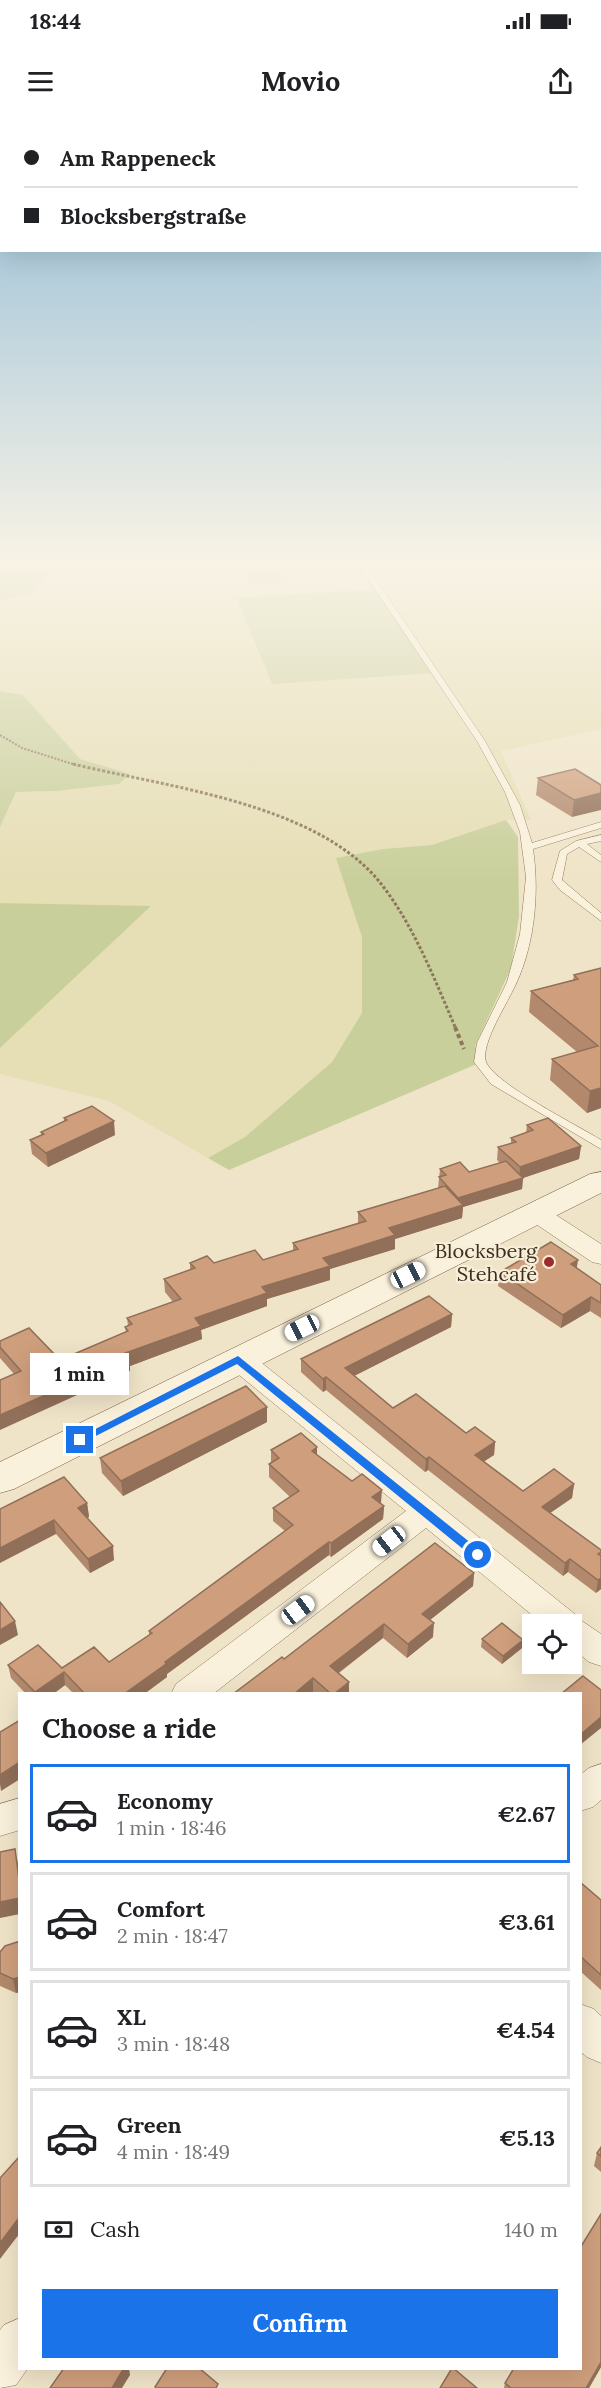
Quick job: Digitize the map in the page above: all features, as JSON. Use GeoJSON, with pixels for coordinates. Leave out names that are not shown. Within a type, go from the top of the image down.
{"type":"FeatureCollection","features":[{"type":"Feature","properties":{"kind":"main road"},"geometry":{"type":"LineString","coordinates":[[0,1479],[601,1181]]}},
{"type":"Feature","properties":{"kind":"street"},"geometry":{"type":"LineString","coordinates":[[536,1213],[601,1256]]}},
{"type":"Feature","properties":{"kind":"street"},"geometry":{"type":"LineString","coordinates":[[238,1359],[425,1514],[552,1614]]}},
{"type":"Feature","properties":{"kind":"street"},"geometry":{"type":"LineString","coordinates":[[191,1692],[425,1514]]}},
{"type":"Feature","properties":{"kind":"street"},"geometry":{"type":"LineString","coordinates":[[582,1638],[601,1653]]}},
{"type":"Feature","properties":{"kind":"street"},"geometry":{"type":"LineString","coordinates":[[582,1794],[601,1779]]}},
{"type":"Feature","properties":{"kind":"street"},"geometry":{"type":"LineString","coordinates":[[0,1820],[18,1815]]}},
{"type":"Feature","properties":{"kind":"street"},"geometry":{"type":"LineString","coordinates":[[582,2025],[601,2043]]}},
{"type":"Feature","properties":{"kind":"street"},"geometry":{"type":"LineString","coordinates":[[0,2369],[18,2344]]}},
{"type":"Feature","properties":{"kind":"lane"},"geometry":{"type":"LineString","coordinates":[[432,668],[481,741],[498,771],[516,808],[529,847],[525,939],[513,980],[481,1045],[479,1055],[485,1071],[495,1081],[601,1145]]}},
{"type":"Feature","properties":{"kind":"lane"},"geometry":{"type":"LineString","coordinates":[[529,847],[601,825]]}},
{"type":"Feature","properties":{"kind":"lane"},"geometry":{"type":"LineString","coordinates":[[601,838],[579,843],[563,853],[557,880],[563,888],[601,918]]}},
{"type":"Feature","properties":{"kind":"lane"},"geometry":{"type":"LineString","coordinates":[[579,843],[601,859]]}},
{"type":"Feature","properties":{"kind":"path"},"geometry":{"type":"LineString","coordinates":[[0,735],[9,743],[65,762],[262,810],[301,824],[358,859],[392,900],[422,957],[465,1052],[485,1071]]}},
{"type":"Feature","properties":{"kind":"shaded area"},"geometry":{"type":"Polygon","coordinates":[[[0,668],[601,668],[601,729],[501,751],[531,820],[506,820],[432,845],[383,849],[337,858],[362,937],[362,1013],[332,1062],[245,1137],[208,1158],[109,1101],[0,1074],[0,1048],[150,907],[0,903],[0,827],[16,792],[56,791],[119,784],[129,775],[80,759],[23,695],[0,691],[0,668]]]}},
{"type":"Feature","properties":{"kind":"green space"},"geometry":{"type":"Polygon","coordinates":[[[265,668],[431,668],[435,673],[272,684],[265,668]]]}},
{"type":"Feature","properties":{"kind":"green space"},"geometry":{"type":"Polygon","coordinates":[[[0,691],[23,695],[80,759],[130,774],[119,784],[56,791],[16,792],[0,827],[0,691]]]}},
{"type":"Feature","properties":{"kind":"green space"},"geometry":{"type":"Polygon","coordinates":[[[506,820],[518,837],[519,916],[511,968],[475,1046],[486,1060],[229,1170],[208,1158],[245,1137],[332,1062],[362,1013],[362,937],[336,858],[383,849],[432,845],[506,820]]]}},
{"type":"Feature","properties":{"kind":"green space"},"geometry":{"type":"Polygon","coordinates":[[[0,903],[151,906],[0,1048],[0,903]]]}},
{"type":"Feature","properties":{"kind":"building"},"geometry":{"type":"Polygon","coordinates":[[[575,769],[601,785],[601,793],[574,800],[538,778],[575,769]]]}},
{"type":"Feature","properties":{"kind":"building"},"geometry":{"type":"Polygon","coordinates":[[[601,968],[601,1088],[590,1091],[552,1059],[598,1046],[531,991],[578,979],[574,975],[601,968]]]}},
{"type":"Feature","properties":{"kind":"building"},"geometry":{"type":"Polygon","coordinates":[[[92,1106],[114,1121],[46,1153],[30,1140],[44,1134],[41,1132],[67,1120],[64,1118],[92,1106]]]}},
{"type":"Feature","properties":{"kind":"building"},"geometry":{"type":"Polygon","coordinates":[[[548,1118],[581,1146],[520,1167],[498,1147],[516,1142],[511,1138],[533,1130],[527,1125],[548,1118]]]}},
{"type":"Feature","properties":{"kind":"building"},"geometry":{"type":"Polygon","coordinates":[[[506,1161],[523,1178],[458,1198],[439,1177],[446,1175],[440,1169],[460,1162],[469,1172],[506,1161]]]}},
{"type":"Feature","properties":{"kind":"building"},"geometry":{"type":"Polygon","coordinates":[[[445,1186],[463,1205],[389,1228],[395,1235],[323,1258],[330,1266],[262,1287],[267,1293],[195,1318],[201,1326],[125,1353],[129,1358],[0,1415],[0,1380],[21,1371],[0,1347],[0,1341],[29,1328],[60,1360],[128,1331],[125,1327],[132,1324],[127,1318],[181,1299],[164,1279],[195,1268],[190,1263],[207,1256],[214,1263],[255,1250],[263,1260],[298,1249],[293,1243],[366,1221],[358,1212],[445,1186]]]}},
{"type":"Feature","properties":{"kind":"building"},"geometry":{"type":"Polygon","coordinates":[[[551,1242],[578,1260],[571,1264],[601,1285],[601,1303],[591,1297],[563,1315],[500,1272],[551,1242]]]}},
{"type":"Feature","properties":{"kind":"building"},"geometry":{"type":"Polygon","coordinates":[[[429,1296],[452,1314],[345,1368],[393,1408],[416,1394],[466,1433],[475,1427],[495,1442],[475,1455],[523,1491],[554,1469],[574,1484],[542,1507],[601,1550],[598,1554],[601,1556],[601,1578],[598,1580],[570,1559],[565,1563],[429,1457],[426,1459],[326,1377],[323,1379],[301,1359],[429,1296]]]}},
{"type":"Feature","properties":{"kind":"building"},"geometry":{"type":"Polygon","coordinates":[[[246,1386],[267,1407],[121,1481],[100,1458],[246,1386]]]}},
{"type":"Feature","properties":{"kind":"building"},"geometry":{"type":"Polygon","coordinates":[[[301,1433],[317,1447],[312,1451],[352,1481],[362,1474],[382,1490],[372,1497],[384,1506],[331,1543],[329,1542],[127,1692],[83,1692],[64,1672],[35,1692],[8,1665],[38,1645],[62,1668],[94,1647],[109,1662],[152,1633],[149,1631],[293,1525],[273,1508],[299,1491],[269,1464],[279,1458],[271,1450],[301,1433]]]}},
{"type":"Feature","properties":{"kind":"building"},"geometry":{"type":"Polygon","coordinates":[[[64,1477],[87,1503],[78,1508],[113,1546],[88,1559],[54,1520],[0,1548],[0,1509],[64,1477]]]}},
{"type":"Feature","properties":{"kind":"building"},"geometry":{"type":"Polygon","coordinates":[[[435,1543],[474,1573],[422,1614],[434,1623],[408,1644],[384,1624],[330,1666],[349,1682],[336,1692],[329,1692],[313,1678],[296,1692],[236,1692],[282,1657],[284,1659],[435,1543]]]}},
{"type":"Feature","properties":{"kind":"building"},"geometry":{"type":"Polygon","coordinates":[[[0,1602],[15,1621],[0,1630],[0,1602]]]}},
{"type":"Feature","properties":{"kind":"building"},"geometry":{"type":"Polygon","coordinates":[[[502,1623],[522,1641],[503,1656],[482,1639],[502,1623]]]}},
{"type":"Feature","properties":{"kind":"building"},"geometry":{"type":"Polygon","coordinates":[[[583,1676],[601,1690],[601,1717],[582,1733],[582,1692],[563,1692],[583,1676]]]}},
{"type":"Feature","properties":{"kind":"building"},"geometry":{"type":"Polygon","coordinates":[[[18,1721],[18,1763],[0,1775],[0,1732],[18,1721]]]}},
{"type":"Feature","properties":{"kind":"building"},"geometry":{"type":"Polygon","coordinates":[[[15,1849],[18,1898],[0,1902],[0,1852],[15,1849]]]}},
{"type":"Feature","properties":{"kind":"building"},"geometry":{"type":"Polygon","coordinates":[[[582,1884],[601,1900],[601,1975],[582,1958],[582,1884]]]}},
{"type":"Feature","properties":{"kind":"building"},"geometry":{"type":"Polygon","coordinates":[[[18,1942],[18,1978],[13,1979],[0,1973],[0,1952],[5,1946],[18,1942]]]}},
{"type":"Feature","properties":{"kind":"building"},"geometry":{"type":"Polygon","coordinates":[[[18,2158],[18,2219],[0,2243],[0,2178],[18,2158]]]}},
{"type":"Feature","properties":{"kind":"building"},"geometry":{"type":"Polygon","coordinates":[[[601,2214],[601,2362],[586,2388],[511,2388],[505,2383],[513,2370],[582,2370],[582,2245],[601,2214]]]}},
{"type":"Feature","properties":{"kind":"building"},"geometry":{"type":"Polygon","coordinates":[[[63,2370],[123,2370],[112,2388],[50,2388],[63,2370]]]}},
{"type":"Feature","properties":{"kind":"building"},"geometry":{"type":"Polygon","coordinates":[[[166,2370],[201,2370],[218,2384],[216,2388],[155,2387],[166,2370]]]}},
{"type":"Feature","properties":{"kind":"building"},"geometry":{"type":"Polygon","coordinates":[[[451,2370],[455,2370],[477,2388],[440,2388],[451,2370]]]}},
{"type":"Feature","properties":{"kind":"place","name":"Blocksberg Stehcafé"},"geometry":{"type":"Point","coordinates":[549,1262]}},
{"type":"Feature","properties":{"kind":"route"},"geometry":{"type":"LineString","coordinates":[[80,1440],[238,1359],[478,1555]]}}]}
